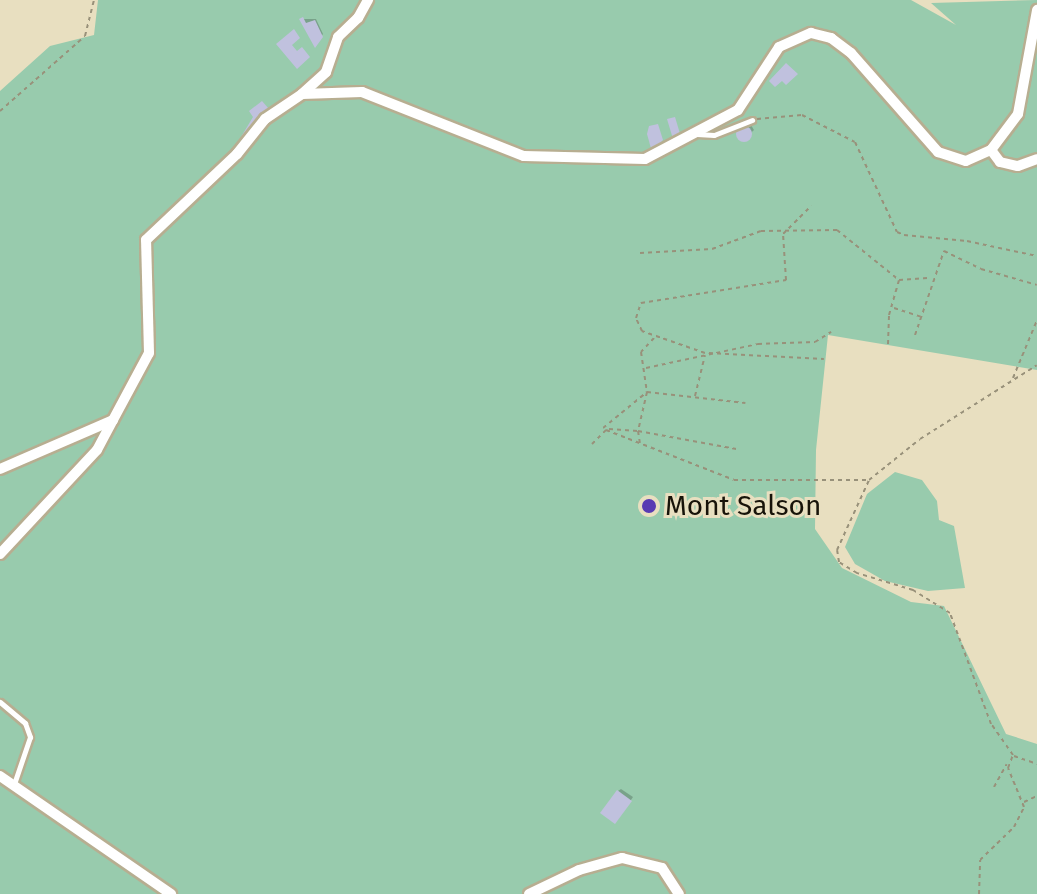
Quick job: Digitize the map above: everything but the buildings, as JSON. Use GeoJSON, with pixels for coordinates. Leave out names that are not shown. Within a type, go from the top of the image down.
{"type":"FeatureCollection","features":[{"type":"Feature","properties":{"kind":"street"},"geometry":{"type":"LineString","coordinates":[[0,554],[97,450],[149,353],[146,240],[237,154],[265,119],[302,94],[326,72],[338,37],[358,18],[368,0]]}},
{"type":"Feature","properties":{"kind":"street"},"geometry":{"type":"LineString","coordinates":[[302,94],[362,92],[524,156],[645,159],[738,110],[779,47],[811,33],[831,38],[851,53],[938,152],[966,161],[991,150],[1018,114],[1037,10]]}},
{"type":"Feature","properties":{"kind":"street"},"geometry":{"type":"LineString","coordinates":[[991,150],[1000,162],[1018,166],[1037,159]]}},
{"type":"Feature","properties":{"kind":"street"},"geometry":{"type":"LineString","coordinates":[[0,469],[113,420]]}},
{"type":"Feature","properties":{"kind":"street"},"geometry":{"type":"LineString","coordinates":[[0,776],[171,894]]}},
{"type":"Feature","properties":{"kind":"street"},"geometry":{"type":"LineString","coordinates":[[529,894],[579,870],[622,858],[662,868],[679,894]]}},
{"type":"Feature","properties":{"kind":"lane"},"geometry":{"type":"LineString","coordinates":[[696,134],[714,135],[752,120]]}},
{"type":"Feature","properties":{"kind":"lane"},"geometry":{"type":"LineString","coordinates":[[0,702],[25,723],[30,737],[14,784]]}},
{"type":"Feature","properties":{"kind":"path"},"geometry":{"type":"LineString","coordinates":[[0,111],[85,36],[94,0]]}},
{"type":"Feature","properties":{"kind":"path"},"geometry":{"type":"LineString","coordinates":[[752,120],[802,115],[855,142],[897,232],[967,241],[1037,256]]}},
{"type":"Feature","properties":{"kind":"path"},"geometry":{"type":"LineString","coordinates":[[811,206],[786,229],[786,280],[675,301],[647,299],[637,310],[638,326],[655,337],[705,353],[824,359]]}},
{"type":"Feature","properties":{"kind":"path"},"geometry":{"type":"LineString","coordinates":[[640,253],[712,249],[761,231],[845,232],[899,280],[931,278]]}},
{"type":"Feature","properties":{"kind":"path"},"geometry":{"type":"LineString","coordinates":[[915,335],[931,278],[944,251],[981,269],[1037,285]]}},
{"type":"Feature","properties":{"kind":"path"},"geometry":{"type":"LineString","coordinates":[[888,344],[899,280]]}},
{"type":"Feature","properties":{"kind":"path"},"geometry":{"type":"LineString","coordinates":[[892,308],[922,318]]}},
{"type":"Feature","properties":{"kind":"path"},"geometry":{"type":"LineString","coordinates":[[1013,379],[1037,320]]}},
{"type":"Feature","properties":{"kind":"path"},"geometry":{"type":"LineString","coordinates":[[646,368],[691,362],[705,353],[815,342],[831,332]]}},
{"type":"Feature","properties":{"kind":"path"},"geometry":{"type":"LineString","coordinates":[[641,444],[638,431],[647,392],[646,368],[641,352],[655,337]]}},
{"type":"Feature","properties":{"kind":"path"},"geometry":{"type":"LineString","coordinates":[[695,396],[705,353]]}},
{"type":"Feature","properties":{"kind":"path"},"geometry":{"type":"LineString","coordinates":[[1037,365],[869,480],[837,550],[839,562],[883,585],[913,590],[950,613],[991,724],[1013,755],[1037,764]]}},
{"type":"Feature","properties":{"kind":"path"},"geometry":{"type":"LineString","coordinates":[[592,444],[604,429],[647,392],[745,403]]}},
{"type":"Feature","properties":{"kind":"path"},"geometry":{"type":"LineString","coordinates":[[604,429],[734,480],[869,480]]}},
{"type":"Feature","properties":{"kind":"path"},"geometry":{"type":"LineString","coordinates":[[604,429],[638,431],[736,449]]}},
{"type":"Feature","properties":{"kind":"path"},"geometry":{"type":"LineString","coordinates":[[994,787],[1013,755]]}},
{"type":"Feature","properties":{"kind":"path"},"geometry":{"type":"LineString","coordinates":[[979,894],[980,860],[1014,827],[1023,803],[1007,764]]}},
{"type":"Feature","properties":{"kind":"path"},"geometry":{"type":"LineString","coordinates":[[1023,803],[1037,796]]}},
{"type":"Feature","properties":{"kind":"green space"},"geometry":{"type":"Polygon","coordinates":[[[98,0],[911,0],[956,25],[931,3],[1037,0],[1037,370],[828,335],[816,450],[815,529],[842,568],[911,602],[944,606],[1006,734],[1037,744],[1037,894],[0,894],[0,91],[50,46],[94,35],[98,0]]]}},
{"type":"Feature","properties":{"kind":"green space"},"geometry":{"type":"Polygon","coordinates":[[[895,472],[922,480],[937,501],[939,520],[954,526],[965,588],[928,591],[885,581],[855,564],[845,547],[867,494],[895,472]]]}},
{"type":"Feature","properties":{"kind":"place","name":"Mont Salson"},"geometry":{"type":"Point","coordinates":[649,506]}}]}
